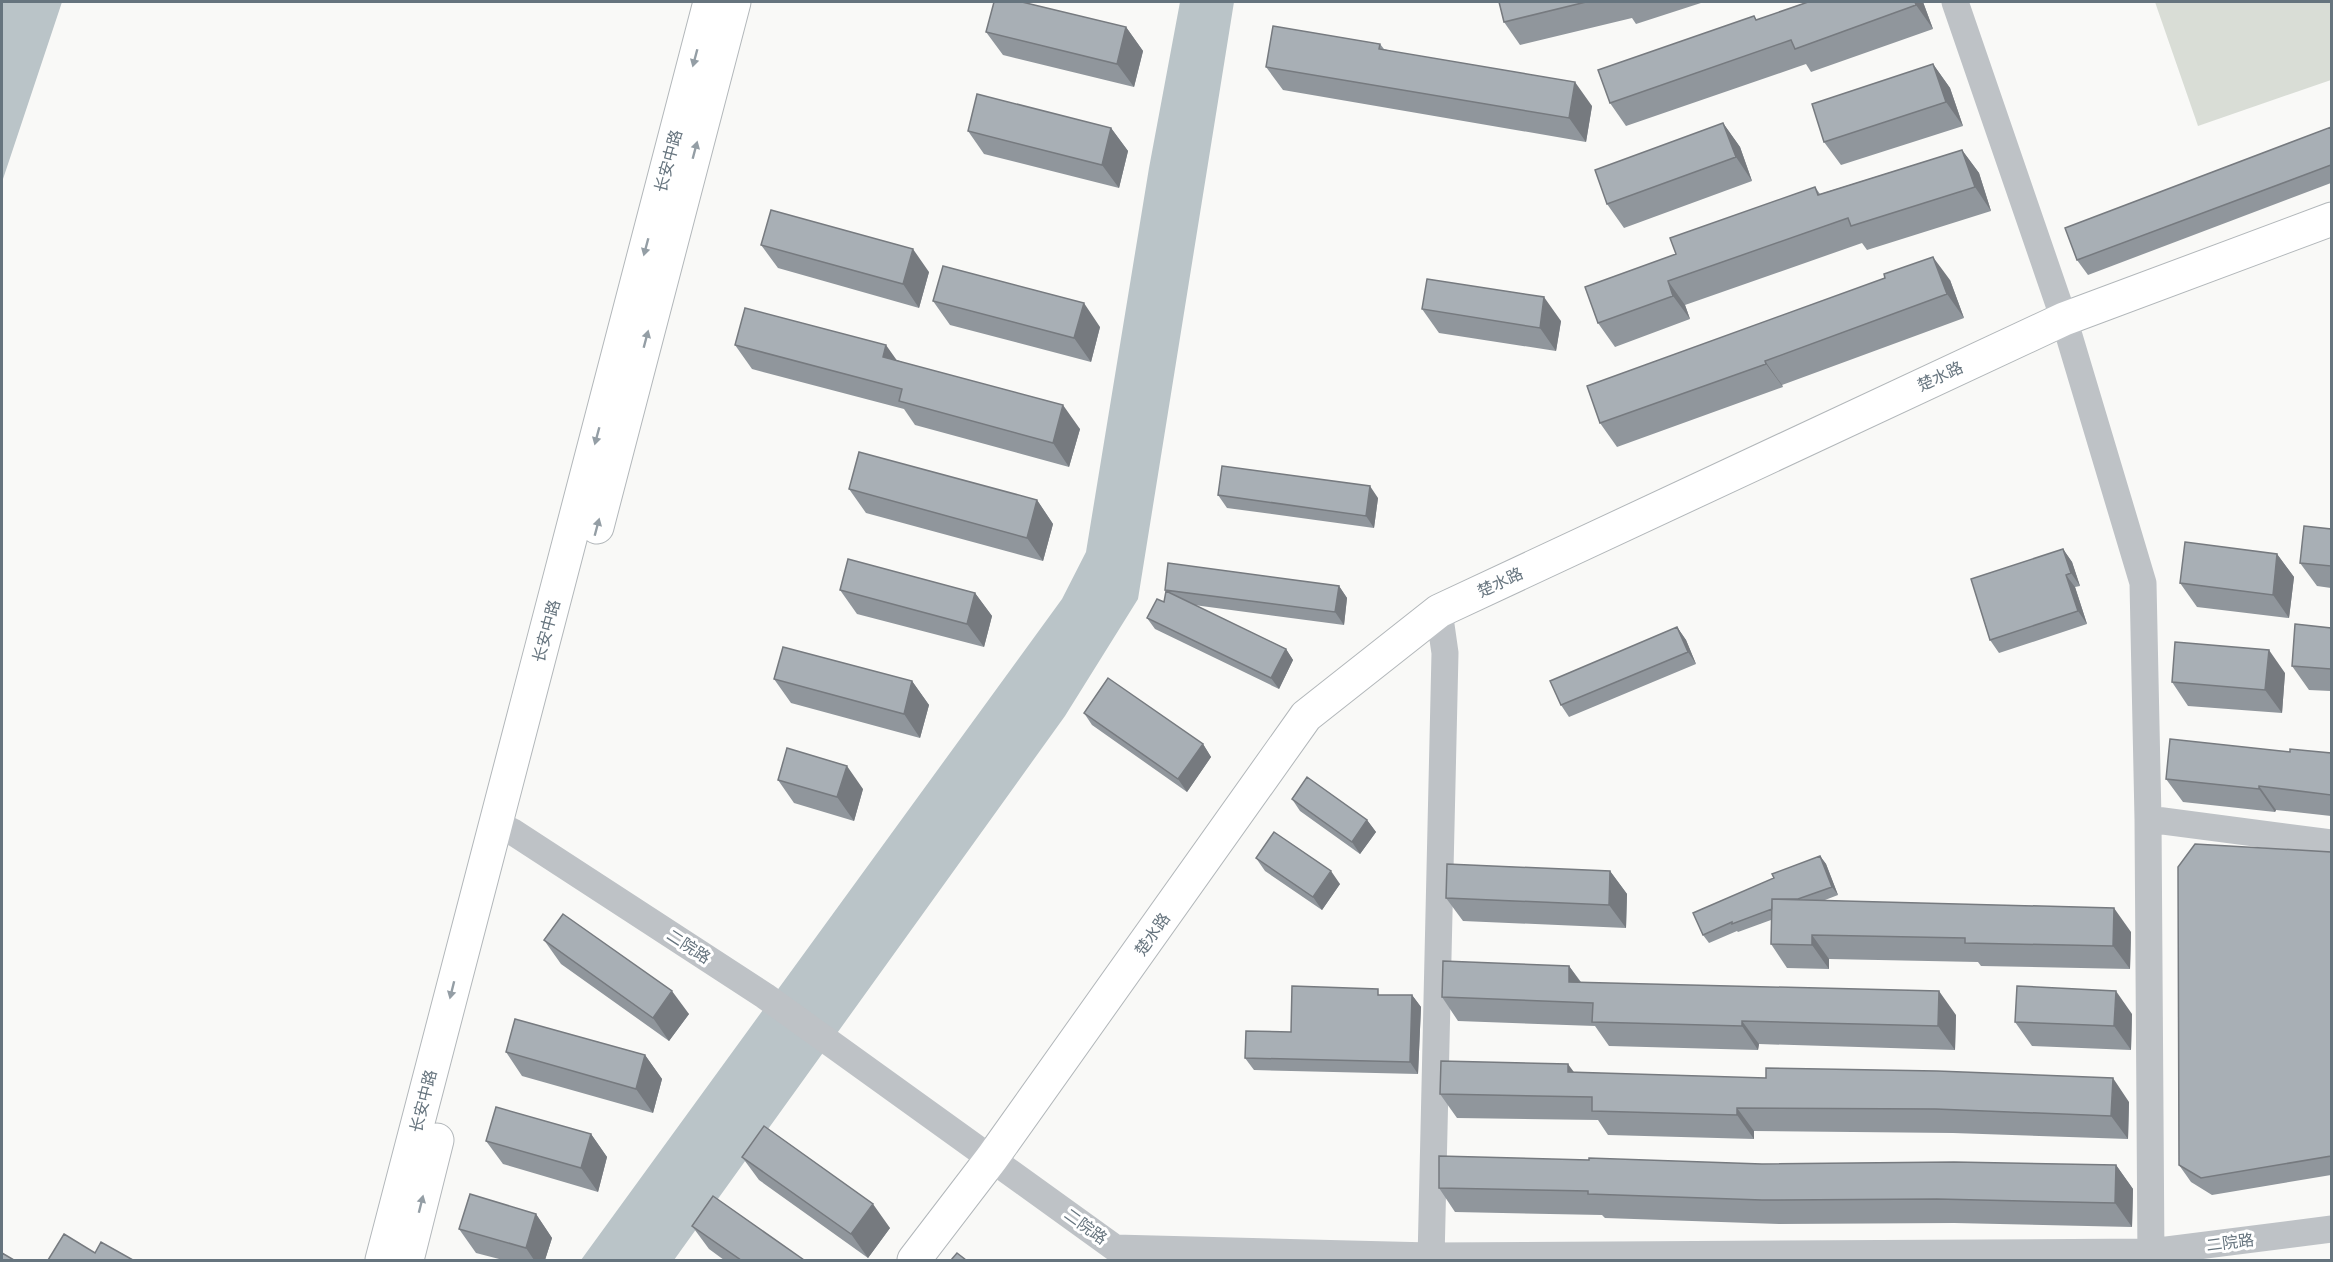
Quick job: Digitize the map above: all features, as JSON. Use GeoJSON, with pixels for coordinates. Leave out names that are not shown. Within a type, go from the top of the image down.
{"type":"FeatureCollection","features":[{"type":"Feature","properties":{"kind":"main road","name":"长安中路"},"geometry":{"type":"LineString","coordinates":[[407,1260],[505,828],[710,2]]}},
{"type":"Feature","properties":{"kind":"main road","name":"长安中路"},"geometry":{"type":"LineString","coordinates":[[382,1260],[505,828],[613,467],[734,2]]}},
{"type":"Feature","properties":{"kind":"main road","name":"楚水路"},"geometry":{"type":"LineString","coordinates":[[914,1260],[992,1158],[1306,716],[1439,611],[2064,318],[2331,219]]}},
{"type":"Feature","properties":{"kind":"street"},"geometry":{"type":"LineString","coordinates":[[1955,2],[2064,318],[2143,583],[2148,819],[2151,1256]]}},
{"type":"Feature","properties":{"kind":"street"},"geometry":{"type":"LineString","coordinates":[[1431,1258],[1445,653],[1439,611]]}},
{"type":"Feature","properties":{"kind":"street"},"geometry":{"type":"LineString","coordinates":[[2148,819],[2331,843]]}},
{"type":"Feature","properties":{"kind":"street","name":"二院路"},"geometry":{"type":"LineString","coordinates":[[505,828],[765,996],[1115,1248],[1431,1258],[2151,1256],[2331,1229]]}},
{"type":"Feature","properties":{"kind":"shaded area"},"geometry":{"type":"Polygon","coordinates":[[[2,2],[62,2],[2,182],[2,2]]]}},
{"type":"Feature","properties":{"kind":"shaded area"},"geometry":{"type":"Polygon","coordinates":[[[1180,2],[1234,2],[1138,599],[1065,716],[674,1260],[581,1260],[1062,599],[1086,552],[1149,168],[1180,2]]]}},
{"type":"Feature","properties":{"kind":"shaded area"},"geometry":{"type":"Polygon","coordinates":[[[2155,2],[2331,2],[2331,80],[2198,126],[2155,2]]]}},
{"type":"Feature","properties":{"kind":"building"},"geometry":{"type":"Polygon","coordinates":[[[994,2],[1022,2],[1126,27],[1117,64],[986,32],[994,2]]]}},
{"type":"Feature","properties":{"kind":"building"},"geometry":{"type":"Polygon","coordinates":[[[1499,2],[1586,2],[1504,22],[1499,2]]]}},
{"type":"Feature","properties":{"kind":"building"},"geometry":{"type":"Polygon","coordinates":[[[1808,2],[1915,2],[1916,5],[1795,49],[1791,40],[1610,103],[1598,70],[1754,16],[1756,20],[1808,2]]]}},
{"type":"Feature","properties":{"kind":"building"},"geometry":{"type":"Polygon","coordinates":[[[1273,26],[1380,44],[1379,49],[1575,82],[1569,118],[1266,67],[1273,26]]]}},
{"type":"Feature","properties":{"kind":"building"},"geometry":{"type":"Polygon","coordinates":[[[1933,64],[1946,102],[1824,142],[1812,104],[1933,64]]]}},
{"type":"Feature","properties":{"kind":"building"},"geometry":{"type":"Polygon","coordinates":[[[977,94],[1111,128],[1102,165],[968,131],[977,94]]]}},
{"type":"Feature","properties":{"kind":"building"},"geometry":{"type":"Polygon","coordinates":[[[1723,123],[1736,157],[1607,204],[1595,170],[1723,123]]]}},
{"type":"Feature","properties":{"kind":"building"},"geometry":{"type":"Polygon","coordinates":[[[2331,127],[2331,165],[2077,260],[2065,228],[2331,127]]]}},
{"type":"Feature","properties":{"kind":"building"},"geometry":{"type":"Polygon","coordinates":[[[1962,150],[1975,187],[1851,226],[1848,218],[1668,281],[1673,296],[1598,323],[1585,287],[1676,254],[1670,238],[1815,187],[1818,195],[1962,150]]]}},
{"type":"Feature","properties":{"kind":"building"},"geometry":{"type":"Polygon","coordinates":[[[771,210],[913,249],[903,284],[761,245],[771,210]]]}},
{"type":"Feature","properties":{"kind":"building"},"geometry":{"type":"Polygon","coordinates":[[[1933,257],[1947,294],[1765,361],[1766,364],[1600,423],[1587,386],[1885,278],[1884,274],[1933,257]]]}},
{"type":"Feature","properties":{"kind":"building"},"geometry":{"type":"Polygon","coordinates":[[[943,266],[1084,303],[1074,338],[933,301],[943,266]]]}},
{"type":"Feature","properties":{"kind":"building"},"geometry":{"type":"Polygon","coordinates":[[[1427,279],[1544,297],[1540,328],[1422,309],[1427,279]]]}},
{"type":"Feature","properties":{"kind":"building"},"geometry":{"type":"Polygon","coordinates":[[[745,308],[886,345],[883,357],[1063,405],[1053,443],[899,401],[902,389],[735,345],[745,308]]]}},
{"type":"Feature","properties":{"kind":"building"},"geometry":{"type":"Polygon","coordinates":[[[859,452],[1037,500],[1027,538],[849,489],[859,452]]]}},
{"type":"Feature","properties":{"kind":"building"},"geometry":{"type":"Polygon","coordinates":[[[1222,466],[1370,486],[1366,516],[1218,495],[1222,466]]]}},
{"type":"Feature","properties":{"kind":"building"},"geometry":{"type":"Polygon","coordinates":[[[2304,526],[2331,529],[2331,566],[2300,563],[2304,526]]]}},
{"type":"Feature","properties":{"kind":"building"},"geometry":{"type":"Polygon","coordinates":[[[2185,542],[2277,554],[2273,595],[2180,583],[2185,542]]]}},
{"type":"Feature","properties":{"kind":"building"},"geometry":{"type":"Polygon","coordinates":[[[2063,549],[2071,573],[2066,575],[2078,611],[1990,640],[1971,579],[2063,549]]]}},
{"type":"Feature","properties":{"kind":"building"},"geometry":{"type":"Polygon","coordinates":[[[848,559],[975,593],[967,624],[840,590],[848,559]]]}},
{"type":"Feature","properties":{"kind":"building"},"geometry":{"type":"Polygon","coordinates":[[[1168,563],[1339,586],[1335,612],[1165,590],[1168,563]]]}},
{"type":"Feature","properties":{"kind":"building"},"geometry":{"type":"Polygon","coordinates":[[[1166,591],[1286,649],[1271,678],[1147,618],[1157,599],[1164,602],[1166,591]]]}},
{"type":"Feature","properties":{"kind":"building"},"geometry":{"type":"Polygon","coordinates":[[[2295,624],[2331,628],[2331,669],[2292,666],[2295,624]]]}},
{"type":"Feature","properties":{"kind":"building"},"geometry":{"type":"Polygon","coordinates":[[[1677,627],[1688,652],[1561,705],[1550,681],[1677,627]]]}},
{"type":"Feature","properties":{"kind":"building"},"geometry":{"type":"Polygon","coordinates":[[[2175,642],[2269,650],[2265,690],[2172,682],[2175,642]]]}},
{"type":"Feature","properties":{"kind":"building"},"geometry":{"type":"Polygon","coordinates":[[[783,647],[912,681],[904,714],[774,679],[783,647]]]}},
{"type":"Feature","properties":{"kind":"building"},"geometry":{"type":"Polygon","coordinates":[[[1108,678],[1203,744],[1178,779],[1084,713],[1108,678]]]}},
{"type":"Feature","properties":{"kind":"building"},"geometry":{"type":"Polygon","coordinates":[[[2170,739],[2290,752],[2290,749],[2331,753],[2331,795],[2259,786],[2259,789],[2166,779],[2170,739]]]}},
{"type":"Feature","properties":{"kind":"building"},"geometry":{"type":"Polygon","coordinates":[[[787,748],[847,766],[837,797],[778,780],[787,748]]]}},
{"type":"Feature","properties":{"kind":"building"},"geometry":{"type":"Polygon","coordinates":[[[1307,777],[1367,820],[1352,842],[1292,799],[1307,777]]]}},
{"type":"Feature","properties":{"kind":"building"},"geometry":{"type":"Polygon","coordinates":[[[1274,832],[1331,871],[1313,897],[1256,858],[1274,832]]]}},
{"type":"Feature","properties":{"kind":"building"},"geometry":{"type":"Polygon","coordinates":[[[2195,844],[2331,852],[2331,1156],[2201,1178],[2179,1165],[2178,867],[2195,844]]]}},
{"type":"Feature","properties":{"kind":"building"},"geometry":{"type":"Polygon","coordinates":[[[1820,856],[1832,887],[1798,899],[1772,899],[1772,909],[1732,924],[1732,922],[1703,935],[1693,913],[1774,878],[1772,874],[1820,856]]]}},
{"type":"Feature","properties":{"kind":"building"},"geometry":{"type":"Polygon","coordinates":[[[1447,864],[1610,871],[1609,905],[1446,898],[1447,864]]]}},
{"type":"Feature","properties":{"kind":"building"},"geometry":{"type":"Polygon","coordinates":[[[1772,899],[2114,908],[2113,946],[1965,943],[1965,938],[1812,935],[1812,945],[1771,944],[1772,899]]]}},
{"type":"Feature","properties":{"kind":"building"},"geometry":{"type":"Polygon","coordinates":[[[563,914],[672,991],[653,1018],[544,940],[563,914]]]}},
{"type":"Feature","properties":{"kind":"building"},"geometry":{"type":"Polygon","coordinates":[[[1443,961],[1569,966],[1569,982],[1939,991],[1938,1026],[1742,1021],[1742,1026],[1592,1022],[1593,1003],[1442,997],[1443,961]]]}},
{"type":"Feature","properties":{"kind":"building"},"geometry":{"type":"Polygon","coordinates":[[[1292,986],[1378,989],[1378,995],[1412,995],[1410,1062],[1245,1058],[1246,1031],[1291,1032],[1292,986]]]}},
{"type":"Feature","properties":{"kind":"building"},"geometry":{"type":"Polygon","coordinates":[[[2017,986],[2116,991],[2114,1026],[2015,1022],[2017,986]]]}},
{"type":"Feature","properties":{"kind":"building"},"geometry":{"type":"Polygon","coordinates":[[[515,1019],[645,1055],[636,1089],[506,1052],[515,1019]]]}},
{"type":"Feature","properties":{"kind":"building"},"geometry":{"type":"Polygon","coordinates":[[[1441,1061],[1568,1064],[1568,1072],[1766,1078],[1766,1068],[1937,1071],[2113,1078],[2111,1116],[1936,1109],[1737,1108],[1737,1115],[1592,1111],[1592,1097],[1440,1094],[1441,1061]]]}},
{"type":"Feature","properties":{"kind":"building"},"geometry":{"type":"Polygon","coordinates":[[[496,1107],[591,1134],[581,1168],[486,1141],[496,1107]]]}},
{"type":"Feature","properties":{"kind":"building"},"geometry":{"type":"Polygon","coordinates":[[[764,1126],[873,1204],[851,1234],[742,1157],[764,1126]]]}},
{"type":"Feature","properties":{"kind":"building"},"geometry":{"type":"Polygon","coordinates":[[[1439,1156],[1762,1164],[1954,1162],[2116,1165],[2115,1203],[1937,1199],[1762,1200],[1588,1194],[1588,1191],[1439,1188],[1439,1156]]]}},
{"type":"Feature","properties":{"kind":"building"},"geometry":{"type":"Polygon","coordinates":[[[470,1194],[536,1214],[526,1248],[459,1229],[470,1194]]]}},
{"type":"Feature","properties":{"kind":"building"},"geometry":{"type":"Polygon","coordinates":[[[713,1196],[804,1260],[741,1260],[692,1226],[713,1196]]]}},
{"type":"Feature","properties":{"kind":"building"},"geometry":{"type":"Polygon","coordinates":[[[64,1234],[95,1253],[101,1242],[133,1260],[48,1260],[64,1234]]]}},
{"type":"Feature","properties":{"kind":"building"},"geometry":{"type":"Polygon","coordinates":[[[2,1253],[14,1260],[2,1260],[2,1253]]]}},
{"type":"Feature","properties":{"kind":"building"},"geometry":{"type":"Polygon","coordinates":[[[957,1253],[966,1260],[951,1260],[957,1253]]]}}]}
